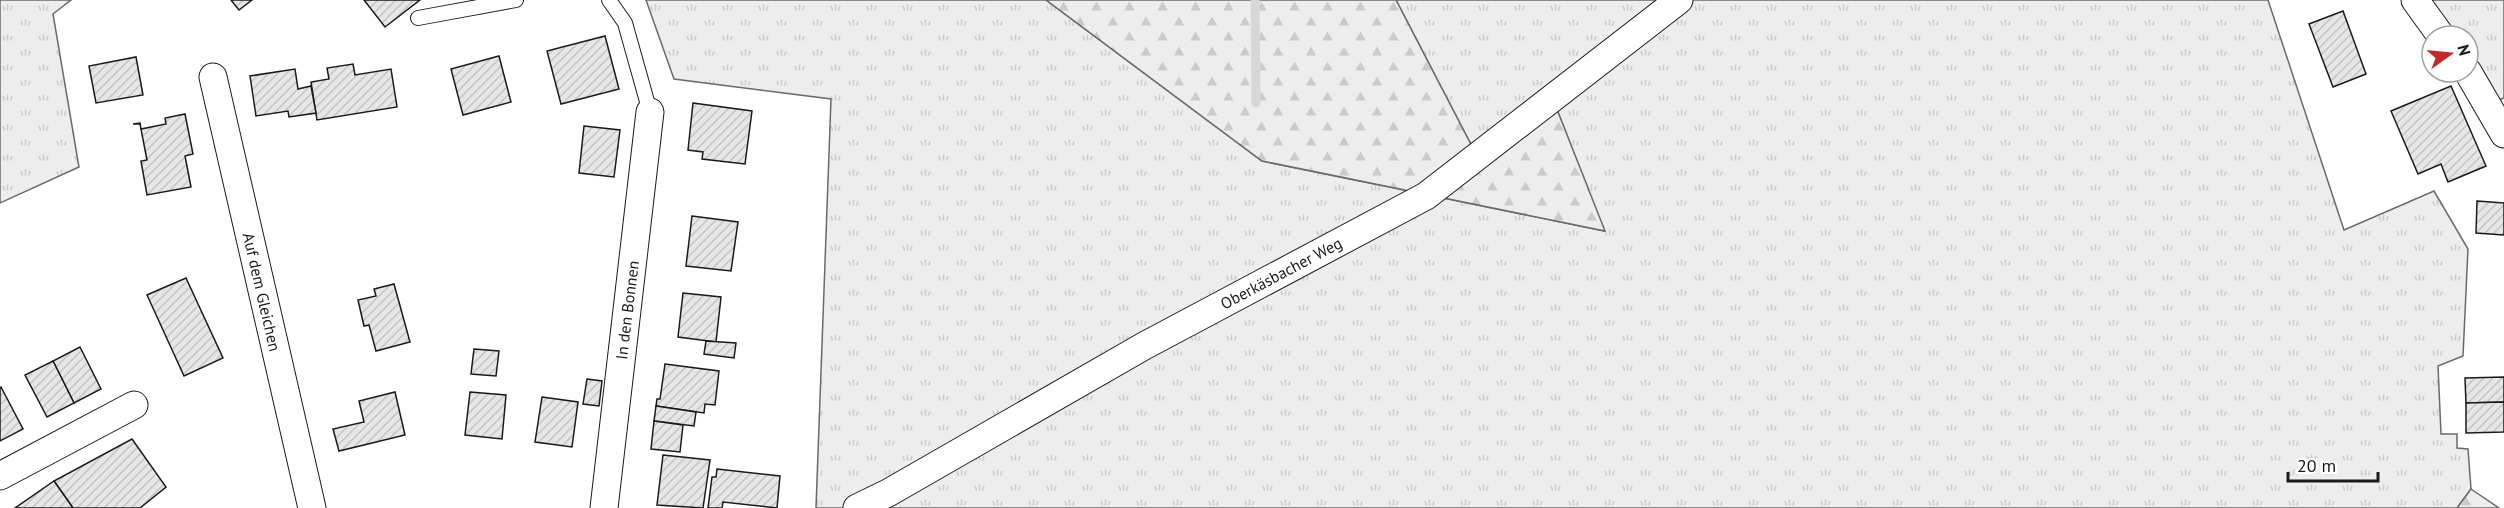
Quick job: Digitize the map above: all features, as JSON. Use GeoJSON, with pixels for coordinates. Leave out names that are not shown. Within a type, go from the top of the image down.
{"type":"FeatureCollection","features":[{"type":"Feature","properties":{"kind":"street","name":"Oberkäsbacher Weg"},"geometry":{"type":"LineString","coordinates":[[857,508],[888,493],[1144,346],[1426,196],[1679,0]]}},
{"type":"Feature","properties":{"kind":"street"},"geometry":{"type":"LineString","coordinates":[[2415,0],[2432,24]]}},
{"type":"Feature","properties":{"kind":"street","name":"Auf dem Gleichen"},"geometry":{"type":"LineString","coordinates":[[213,77],[312,508]]}},
{"type":"Feature","properties":{"kind":"street"},"geometry":{"type":"LineString","coordinates":[[2475,84],[2504,134]]}},
{"type":"Feature","properties":{"kind":"street","name":"In den Bonnen"},"geometry":{"type":"LineString","coordinates":[[604,508],[650,112]]}},
{"type":"Feature","properties":{"kind":"street"},"geometry":{"type":"LineString","coordinates":[[0,476],[134,405]]}},
{"type":"Feature","properties":{"kind":"lane"},"geometry":{"type":"LineString","coordinates":[[418,18],[516,0]]}},
{"type":"Feature","properties":{"kind":"lane"},"geometry":{"type":"LineString","coordinates":[[609,0],[625,22],[650,112]]}},
{"type":"Feature","properties":{"kind":"green space"},"geometry":{"type":"Polygon","coordinates":[[[0,0],[71,0],[53,14],[79,167],[0,203],[0,0]]]}},
{"type":"Feature","properties":{"kind":"green space"},"geometry":{"type":"Polygon","coordinates":[[[646,0],[1046,0],[1262,161],[1425,194],[851,508],[816,508],[831,99],[674,79],[646,0]]]}},
{"type":"Feature","properties":{"kind":"green space"},"geometry":{"type":"Polygon","coordinates":[[[1046,0],[1396,0],[1479,160],[1556,107],[1605,231],[1262,161],[1046,0]]]}},
{"type":"Feature","properties":{"kind":"green space"},"geometry":{"type":"Polygon","coordinates":[[[1396,0],[1679,0],[1477,156],[1396,0]]]}},
{"type":"Feature","properties":{"kind":"green space"},"geometry":{"type":"Polygon","coordinates":[[[1692,0],[2268,0],[2344,230],[2434,191],[2468,249],[2463,356],[2438,366],[2441,434],[2457,434],[2457,448],[2468,449],[2471,489],[2457,508],[865,508],[1430,195],[1604,231],[1556,107],[1692,0]]]}},
{"type":"Feature","properties":{"kind":"green space"},"geometry":{"type":"Polygon","coordinates":[[[2421,0],[2504,0],[2504,98],[2493,102],[2480,82],[2480,24],[2439,24],[2421,0]]]}},
{"type":"Feature","properties":{"kind":"green space"},"geometry":{"type":"Polygon","coordinates":[[[2471,489],[2499,508],[2457,508],[2471,489]]]}},
{"type":"Feature","properties":{"kind":"building"},"geometry":{"type":"Polygon","coordinates":[[[231,0],[252,0],[239,10],[231,0]]]}},
{"type":"Feature","properties":{"kind":"building"},"geometry":{"type":"Polygon","coordinates":[[[364,0],[420,0],[385,27],[364,0]]]}},
{"type":"Feature","properties":{"kind":"building"},"geometry":{"type":"Polygon","coordinates":[[[2343,11],[2366,74],[2333,87],[2309,24],[2343,11]]]}},
{"type":"Feature","properties":{"kind":"building"},"geometry":{"type":"Polygon","coordinates":[[[605,36],[619,89],[561,104],[547,51],[605,36]]]}},
{"type":"Feature","properties":{"kind":"building"},"geometry":{"type":"Polygon","coordinates":[[[499,56],[511,102],[463,115],[451,69],[499,56]]]}},
{"type":"Feature","properties":{"kind":"building"},"geometry":{"type":"Polygon","coordinates":[[[136,57],[143,95],[96,103],[89,66],[136,57]]]}},
{"type":"Feature","properties":{"kind":"building"},"geometry":{"type":"Polygon","coordinates":[[[353,64],[355,75],[391,69],[397,107],[317,120],[311,82],[329,79],[327,68],[353,64]]]}},
{"type":"Feature","properties":{"kind":"building"},"geometry":{"type":"Polygon","coordinates":[[[295,69],[298,89],[311,86],[316,113],[289,117],[288,111],[256,116],[250,76],[295,69]]]}},
{"type":"Feature","properties":{"kind":"building"},"geometry":{"type":"Polygon","coordinates":[[[2451,86],[2486,166],[2448,182],[2441,164],[2418,174],[2391,111],[2451,86]]]}},
{"type":"Feature","properties":{"kind":"building"},"geometry":{"type":"Polygon","coordinates":[[[693,103],[752,111],[745,164],[702,159],[703,152],[688,150],[693,103]]]}},
{"type":"Feature","properties":{"kind":"building"},"geometry":{"type":"Polygon","coordinates":[[[185,114],[193,154],[185,156],[191,187],[147,195],[141,161],[147,160],[140,124],[133,124],[140,123],[141,129],[166,124],[165,118],[185,114]]]}},
{"type":"Feature","properties":{"kind":"building"},"geometry":{"type":"Polygon","coordinates":[[[584,126],[620,130],[614,177],[579,173],[584,126]]]}},
{"type":"Feature","properties":{"kind":"building"},"geometry":{"type":"Polygon","coordinates":[[[2477,201],[2504,203],[2504,235],[2476,233],[2477,201]]]}},
{"type":"Feature","properties":{"kind":"building"},"geometry":{"type":"Polygon","coordinates":[[[692,216],[738,222],[731,271],[686,266],[692,216]]]}},
{"type":"Feature","properties":{"kind":"building"},"geometry":{"type":"Polygon","coordinates":[[[186,278],[223,358],[184,376],[147,295],[186,278]]]}},
{"type":"Feature","properties":{"kind":"building"},"geometry":{"type":"Polygon","coordinates":[[[394,284],[410,342],[376,351],[369,325],[364,326],[358,300],[376,296],[374,289],[394,284]]]}},
{"type":"Feature","properties":{"kind":"building"},"geometry":{"type":"Polygon","coordinates":[[[683,293],[721,297],[716,342],[678,337],[683,293]]]}},
{"type":"Feature","properties":{"kind":"building"},"geometry":{"type":"Polygon","coordinates":[[[706,341],[736,343],[734,358],[704,354],[706,341]]]}},
{"type":"Feature","properties":{"kind":"building"},"geometry":{"type":"Polygon","coordinates":[[[80,347],[101,389],[74,403],[53,361],[80,347]]]}},
{"type":"Feature","properties":{"kind":"building"},"geometry":{"type":"Polygon","coordinates":[[[474,349],[499,351],[496,376],[471,374],[474,349]]]}},
{"type":"Feature","properties":{"kind":"building"},"geometry":{"type":"Polygon","coordinates":[[[53,361],[74,403],[47,417],[25,375],[53,361]]]}},
{"type":"Feature","properties":{"kind":"building"},"geometry":{"type":"Polygon","coordinates":[[[665,364],[719,371],[715,405],[705,404],[704,413],[656,406],[657,399],[660,399],[665,364]]]}},
{"type":"Feature","properties":{"kind":"building"},"geometry":{"type":"Polygon","coordinates":[[[2504,377],[2504,402],[2466,403],[2465,378],[2504,377]]]}},
{"type":"Feature","properties":{"kind":"building"},"geometry":{"type":"Polygon","coordinates":[[[587,379],[602,381],[599,406],[583,404],[587,379]]]}},
{"type":"Feature","properties":{"kind":"building"},"geometry":{"type":"Polygon","coordinates":[[[0,388],[23,429],[0,441],[0,388]]]}},
{"type":"Feature","properties":{"kind":"building"},"geometry":{"type":"Polygon","coordinates":[[[395,392],[405,435],[339,451],[333,429],[364,422],[359,401],[395,392]]]}},
{"type":"Feature","properties":{"kind":"building"},"geometry":{"type":"Polygon","coordinates":[[[470,392],[506,395],[502,439],[465,435],[470,392]]]}},
{"type":"Feature","properties":{"kind":"building"},"geometry":{"type":"Polygon","coordinates":[[[542,397],[578,402],[572,447],[535,442],[542,397]]]}},
{"type":"Feature","properties":{"kind":"building"},"geometry":{"type":"Polygon","coordinates":[[[2504,402],[2504,432],[2466,433],[2466,403],[2504,402]]]}},
{"type":"Feature","properties":{"kind":"building"},"geometry":{"type":"Polygon","coordinates":[[[656,406],[696,412],[694,426],[654,421],[656,406]]]}},
{"type":"Feature","properties":{"kind":"building"},"geometry":{"type":"Polygon","coordinates":[[[654,421],[683,425],[680,452],[651,449],[654,421]]]}},
{"type":"Feature","properties":{"kind":"building"},"geometry":{"type":"Polygon","coordinates":[[[132,439],[166,487],[140,508],[73,508],[54,481],[132,439]]]}},
{"type":"Feature","properties":{"kind":"building"},"geometry":{"type":"Polygon","coordinates":[[[663,455],[710,460],[703,508],[657,505],[663,455]]]}},
{"type":"Feature","properties":{"kind":"building"},"geometry":{"type":"Polygon","coordinates":[[[717,469],[780,476],[777,508],[723,502],[722,508],[708,508],[712,477],[716,477],[717,469]]]}},
{"type":"Feature","properties":{"kind":"building"},"geometry":{"type":"Polygon","coordinates":[[[54,481],[73,508],[15,508],[54,481]]]}},
{"type":"Feature","properties":{"kind":"waterway"},"geometry":{"type":"LineString","coordinates":[[1255,0],[1256,103]]}}]}
